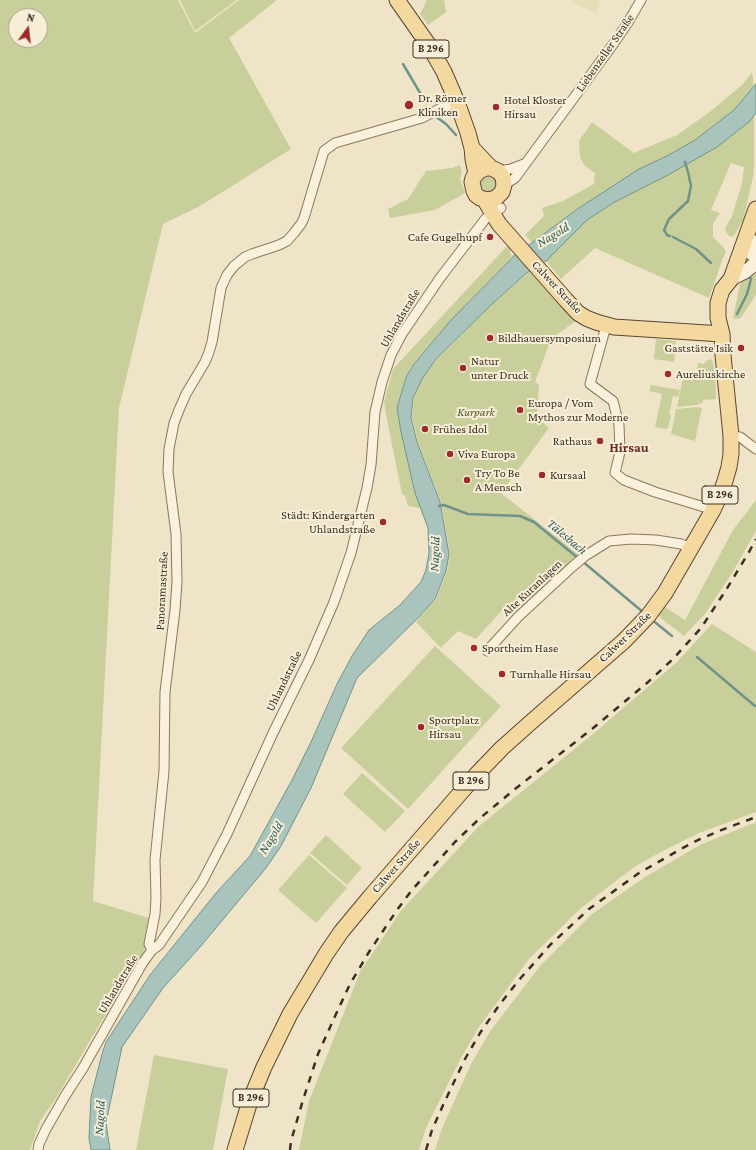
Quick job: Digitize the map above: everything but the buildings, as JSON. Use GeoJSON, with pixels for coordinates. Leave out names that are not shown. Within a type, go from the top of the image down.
{"type":"FeatureCollection","features":[{"type":"Feature","properties":{"kind":"main road","name":"B 296"},"geometry":{"type":"LineString","coordinates":[[397,0],[430,47],[444,72],[457,102],[472,148],[476,174],[472,182],[472,187],[476,195],[484,199],[492,200],[498,190],[472,148]]}},
{"type":"Feature","properties":{"kind":"main road"},"geometry":{"type":"LineString","coordinates":[[476,174],[482,169],[498,190]]}},
{"type":"Feature","properties":{"kind":"main road","name":"Calwer Straße"},"geometry":{"type":"LineString","coordinates":[[235,1150],[250,1101],[264,1067],[290,1014],[317,967],[341,932],[476,775],[519,733],[641,625],[656,607],[691,548],[720,495],[729,467],[731,436],[722,334],[606,326],[578,313],[513,239],[504,220],[498,190]]}},
{"type":"Feature","properties":{"kind":"main road"},"geometry":{"type":"LineString","coordinates":[[696,332],[711,316],[718,303],[722,290],[731,279],[749,244],[756,209]]}},
{"type":"Feature","properties":{"kind":"main road"},"geometry":{"type":"LineString","coordinates":[[749,244],[752,254],[756,256]]}},
{"type":"Feature","properties":{"kind":"main road"},"geometry":{"type":"LineString","coordinates":[[731,279],[745,272],[756,263]]}},
{"type":"Feature","properties":{"kind":"main road"},"geometry":{"type":"LineString","coordinates":[[722,334],[727,320],[731,292],[731,279]]}},
{"type":"Feature","properties":{"kind":"main road"},"geometry":{"type":"LineString","coordinates":[[718,303],[718,318],[722,334]]}},
{"type":"Feature","properties":{"kind":"street","name":"Liebenzeller Straße"},"geometry":{"type":"LineString","coordinates":[[498,190],[515,178],[618,36],[640,4],[641,0]]}},
{"type":"Feature","properties":{"kind":"street","name":"Panoramastraße"},"geometry":{"type":"LineString","coordinates":[[152,950],[149,944],[155,914],[155,860],[164,771],[164,692],[175,610],[177,582],[176,534],[168,472],[169,449],[174,423],[179,410],[209,352],[221,288],[227,275],[234,266],[245,257],[287,241],[302,224],[324,151],[335,143],[422,118],[457,102]]}},
{"type":"Feature","properties":{"kind":"street"},"geometry":{"type":"LineString","coordinates":[[498,190],[511,169],[525,163]]}},
{"type":"Feature","properties":{"kind":"street","name":"Uhlandstraße"},"geometry":{"type":"LineString","coordinates":[[38,1150],[39,1144],[46,1129],[83,1068],[142,964],[152,950],[159,946],[191,899],[213,862],[227,834],[273,733],[309,660],[334,602],[351,553],[371,465],[375,412],[382,382],[391,355],[402,334],[440,278],[482,222],[498,190]]}},
{"type":"Feature","properties":{"kind":"street"},"geometry":{"type":"LineString","coordinates":[[606,326],[590,384],[613,401],[619,425],[620,452],[615,473],[624,480],[655,492],[704,507]]}},
{"type":"Feature","properties":{"kind":"street"},"geometry":{"type":"LineString","coordinates":[[731,436],[740,437],[756,449]]}},
{"type":"Feature","properties":{"kind":"street","name":"Alte Kuranlagen"},"geometry":{"type":"LineString","coordinates":[[487,651],[518,617],[575,564],[609,541],[631,539],[656,540],[681,544],[691,548]]}},
{"type":"Feature","properties":{"kind":"shaded area"},"geometry":{"type":"Polygon","coordinates":[[[572,0],[600,0],[596,13],[572,3],[572,0]]]}},
{"type":"Feature","properties":{"kind":"green space"},"geometry":{"type":"Polygon","coordinates":[[[0,0],[178,0],[195,33],[239,0],[277,0],[229,38],[291,149],[200,206],[163,224],[119,408],[93,901],[152,919],[145,948],[139,964],[98,1027],[58,1095],[40,1121],[30,1150],[0,1150],[0,0]]]}},
{"type":"Feature","properties":{"kind":"green space"},"geometry":{"type":"Polygon","coordinates":[[[180,0],[237,0],[195,31],[180,0]]]}},
{"type":"Feature","properties":{"kind":"green space"},"geometry":{"type":"Polygon","coordinates":[[[427,0],[444,0],[446,12],[428,25],[420,14],[427,0]]]}},
{"type":"Feature","properties":{"kind":"green space"},"geometry":{"type":"Polygon","coordinates":[[[752,72],[754,87],[734,110],[695,140],[667,156],[639,169],[579,208],[544,233],[533,243],[525,235],[544,216],[542,208],[563,201],[594,184],[595,173],[584,165],[580,157],[579,141],[592,122],[634,153],[677,135],[711,111],[743,84],[752,72]]]}},
{"type":"Feature","properties":{"kind":"green space"},"geometry":{"type":"Polygon","coordinates":[[[754,116],[753,177],[743,220],[733,237],[729,236],[725,228],[732,216],[742,183],[744,167],[731,163],[711,210],[720,213],[713,224],[713,237],[726,252],[709,298],[595,248],[561,279],[546,261],[587,220],[613,203],[668,175],[717,147],[754,116]]]}},
{"type":"Feature","properties":{"kind":"green space"},"geometry":{"type":"Polygon","coordinates":[[[460,165],[462,171],[460,179],[465,193],[435,210],[390,218],[388,209],[408,199],[426,171],[452,168],[460,165]]]}},
{"type":"Feature","properties":{"kind":"green space"},"geometry":{"type":"Polygon","coordinates":[[[488,175],[494,177],[497,183],[496,189],[491,193],[482,192],[478,181],[488,175]]]}},
{"type":"Feature","properties":{"kind":"green space"},"geometry":{"type":"Polygon","coordinates":[[[508,245],[511,249],[511,255],[515,254],[452,319],[412,365],[405,377],[397,407],[414,491],[420,508],[408,506],[405,496],[402,494],[384,402],[393,369],[508,245]]]}},
{"type":"Feature","properties":{"kind":"green space"},"geometry":{"type":"Polygon","coordinates":[[[751,271],[756,275],[756,295],[740,319],[733,318],[740,284],[751,271]]]}},
{"type":"Feature","properties":{"kind":"green space","name":"Kurpark"},"geometry":{"type":"Polygon","coordinates":[[[530,272],[577,320],[551,339],[535,382],[539,385],[537,417],[549,428],[501,493],[578,554],[515,614],[504,608],[476,639],[458,631],[441,648],[416,622],[436,599],[447,572],[450,554],[441,502],[418,442],[412,418],[414,398],[422,379],[437,359],[492,304],[530,272]]]}},
{"type":"Feature","properties":{"kind":"green space"},"geometry":{"type":"Polygon","coordinates":[[[656,339],[676,341],[675,347],[671,346],[670,353],[675,354],[674,362],[654,359],[656,339]]]}},
{"type":"Feature","properties":{"kind":"green space"},"geometry":{"type":"Polygon","coordinates":[[[712,359],[716,399],[703,400],[703,402],[697,405],[677,407],[684,372],[696,375],[698,363],[704,364],[706,361],[712,359]]]}},
{"type":"Feature","properties":{"kind":"green space"},"geometry":{"type":"Polygon","coordinates":[[[651,385],[680,390],[678,397],[673,396],[669,415],[671,415],[668,428],[666,429],[655,427],[662,394],[649,391],[651,385]]]}},
{"type":"Feature","properties":{"kind":"green space"},"geometry":{"type":"Polygon","coordinates":[[[702,408],[695,441],[671,434],[676,409],[702,408]]]}},
{"type":"Feature","properties":{"kind":"green space"},"geometry":{"type":"Polygon","coordinates":[[[756,500],[756,531],[732,573],[705,614],[684,636],[658,616],[665,607],[685,620],[733,530],[756,500]]]}},
{"type":"Feature","properties":{"kind":"green space"},"geometry":{"type":"Polygon","coordinates":[[[712,624],[756,652],[756,812],[699,833],[636,866],[580,909],[529,959],[479,1027],[462,1056],[426,1128],[419,1150],[299,1150],[309,1101],[360,972],[400,912],[478,827],[593,734],[677,662],[712,624]]]}},
{"type":"Feature","properties":{"kind":"green space","name":"Sportplatz Hirsau"},"geometry":{"type":"Polygon","coordinates":[[[435,646],[501,706],[408,809],[341,748],[435,646]]]}},
{"type":"Feature","properties":{"kind":"green space"},"geometry":{"type":"Polygon","coordinates":[[[362,773],[405,811],[385,832],[343,794],[362,773]]]}},
{"type":"Feature","properties":{"kind":"green space"},"geometry":{"type":"Polygon","coordinates":[[[756,823],[756,1150],[435,1150],[442,1128],[472,1062],[491,1030],[540,966],[592,914],[645,877],[700,845],[756,823]]]}},
{"type":"Feature","properties":{"kind":"green space"},"geometry":{"type":"Polygon","coordinates":[[[326,835],[362,868],[347,885],[310,853],[326,835]]]}},
{"type":"Feature","properties":{"kind":"green space"},"geometry":{"type":"Polygon","coordinates":[[[309,855],[347,888],[316,923],[278,890],[309,855]]]}},
{"type":"Feature","properties":{"kind":"green space"},"geometry":{"type":"Polygon","coordinates":[[[154,1055],[228,1069],[213,1150],[136,1150],[154,1055]]]}},
{"type":"Feature","properties":{"kind":"water","name":"Nagold"},"geometry":{"type":"Polygon","coordinates":[[[756,84],[756,113],[750,121],[717,147],[668,175],[613,203],[587,220],[546,261],[527,273],[492,304],[436,359],[422,379],[413,398],[411,418],[417,442],[440,502],[449,554],[446,571],[435,599],[420,616],[357,678],[311,788],[281,846],[266,868],[200,947],[163,988],[122,1047],[106,1123],[110,1150],[91,1150],[89,1138],[91,1097],[106,1042],[150,975],[216,893],[250,856],[292,780],[337,684],[352,656],[369,630],[400,605],[421,582],[426,570],[429,553],[428,528],[415,493],[397,408],[406,377],[413,365],[452,319],[515,255],[579,208],[639,169],[667,156],[695,140],[734,110],[756,84]]]}},
{"type":"Feature","properties":{"kind":"waterway"},"geometry":{"type":"LineString","coordinates":[[403,64],[426,103]]}},
{"type":"Feature","properties":{"kind":"waterway"},"geometry":{"type":"LineString","coordinates":[[435,116],[446,124],[456,135]]}},
{"type":"Feature","properties":{"kind":"waterway"},"geometry":{"type":"LineString","coordinates":[[670,236],[667,235],[664,230],[669,219],[688,201],[691,186],[685,162]]}},
{"type":"Feature","properties":{"kind":"waterway"},"geometry":{"type":"LineString","coordinates":[[673,237],[696,249],[711,263]]}},
{"type":"Feature","properties":{"kind":"waterway"},"geometry":{"type":"LineString","coordinates":[[737,314],[747,294],[751,279],[749,277]]}},
{"type":"Feature","properties":{"kind":"waterway","name":"Tälesbach"},"geometry":{"type":"LineString","coordinates":[[439,506],[444,505],[468,514],[520,516],[534,522],[578,558]]}},
{"type":"Feature","properties":{"kind":"waterway","name":"Tälesbach"},"geometry":{"type":"LineString","coordinates":[[582,561],[644,613]]}},
{"type":"Feature","properties":{"kind":"waterway","name":"Tälesbach"},"geometry":{"type":"LineString","coordinates":[[651,619],[672,636]]}},
{"type":"Feature","properties":{"kind":"waterway","name":"Tälesbach"},"geometry":{"type":"LineString","coordinates":[[697,657],[755,706]]}},
{"type":"Feature","properties":{"kind":"railway"},"geometry":{"type":"LineString","coordinates":[[290,1150],[291,1141],[318,1054],[350,984],[369,952],[412,890],[455,842],[479,819],[592,729],[672,660],[701,628],[726,590],[756,539]]}},
{"type":"Feature","properties":{"kind":"railway"},"geometry":{"type":"LineString","coordinates":[[426,1150],[432,1130],[444,1103],[465,1059],[480,1033],[519,980],[550,945],[589,909],[639,873],[698,840],[756,817]]}},
{"type":"Feature","properties":{"kind":"place","name":"Dr. Römer Kliniken"},"geometry":{"type":"Point","coordinates":[409,105]}},
{"type":"Feature","properties":{"kind":"place","name":"Hotel Kloster Hirsau"},"geometry":{"type":"Point","coordinates":[496,107]}},
{"type":"Feature","properties":{"kind":"place","name":"Cafe Gugelhupf"},"geometry":{"type":"Point","coordinates":[490,237]}},
{"type":"Feature","properties":{"kind":"place","name":"Bildhauersymposium"},"geometry":{"type":"Point","coordinates":[490,338]}},
{"type":"Feature","properties":{"kind":"place","name":"Gaststätte Isik"},"geometry":{"type":"Point","coordinates":[741,348]}},
{"type":"Feature","properties":{"kind":"place","name":"Natur unter Druck"},"geometry":{"type":"Point","coordinates":[463,368]}},
{"type":"Feature","properties":{"kind":"place","name":"Aureliuskirche"},"geometry":{"type":"Point","coordinates":[668,374]}},
{"type":"Feature","properties":{"kind":"place","name":"Europa / Vom Mythos zur Moderne"},"geometry":{"type":"Point","coordinates":[520,410]}},
{"type":"Feature","properties":{"kind":"place","name":"Frühes Idol"},"geometry":{"type":"Point","coordinates":[425,429]}},
{"type":"Feature","properties":{"kind":"place","name":"Rathaus"},"geometry":{"type":"Point","coordinates":[600,441]}},
{"type":"Feature","properties":{"kind":"place","name":"Viva Europa"},"geometry":{"type":"Point","coordinates":[450,454]}},
{"type":"Feature","properties":{"kind":"place","name":"Kursaal"},"geometry":{"type":"Point","coordinates":[542,475]}},
{"type":"Feature","properties":{"kind":"place","name":"Try To Be A Mensch"},"geometry":{"type":"Point","coordinates":[467,480]}},
{"type":"Feature","properties":{"kind":"place","name":"Städt: Kindergarten Uhlandstraße"},"geometry":{"type":"Point","coordinates":[383,522]}},
{"type":"Feature","properties":{"kind":"place","name":"Sportheim Hase"},"geometry":{"type":"Point","coordinates":[474,648]}},
{"type":"Feature","properties":{"kind":"place","name":"Turnhalle Hirsau"},"geometry":{"type":"Point","coordinates":[502,674]}},
{"type":"Feature","properties":{"kind":"place","name":"Sportplatz Hirsau"},"geometry":{"type":"Point","coordinates":[421,727]}},
{"type":"Feature","properties":{"kind":"district","name":"Hirsau"},"geometry":{"type":"Point","coordinates":[629,448]}}]}
